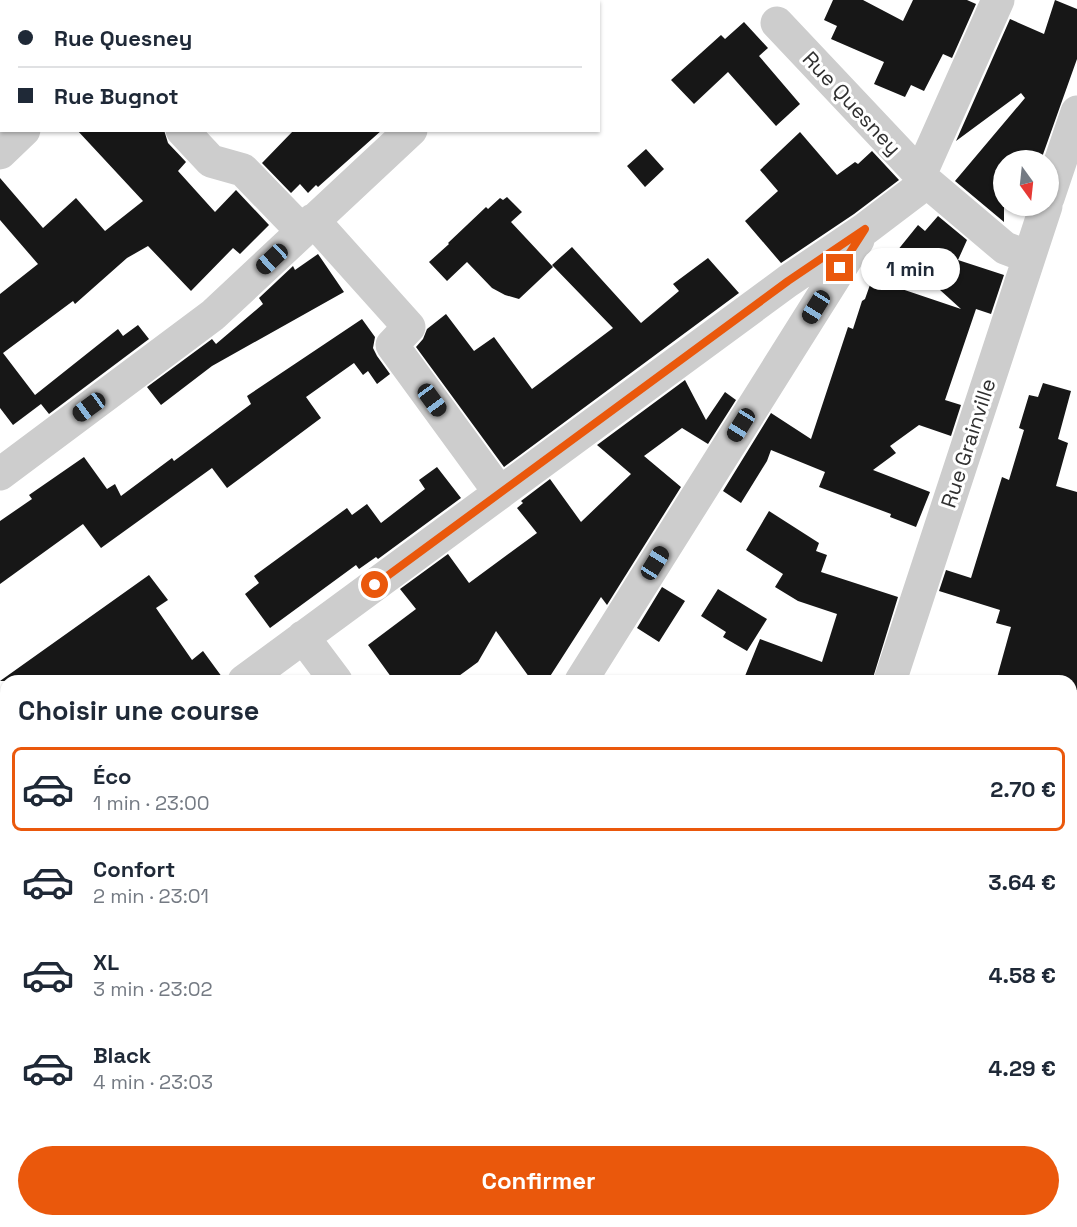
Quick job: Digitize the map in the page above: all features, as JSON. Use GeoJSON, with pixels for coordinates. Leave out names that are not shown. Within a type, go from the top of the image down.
{"type":"FeatureCollection","features":[{"type":"Feature","properties":{"kind":"street"},"geometry":{"type":"LineString","coordinates":[[252,675],[788,281],[865,229],[923,179],[998,0]]}},
{"type":"Feature","properties":{"kind":"street","name":"Rue Quesney"},"geometry":{"type":"LineString","coordinates":[[777,23],[923,179],[1005,248],[1029,257]]}},
{"type":"Feature","properties":{"kind":"street"},"geometry":{"type":"LineString","coordinates":[[1059,165],[1077,112]]}},
{"type":"Feature","properties":{"kind":"street"},"geometry":{"type":"LineString","coordinates":[[0,153],[22,132]]}},
{"type":"Feature","properties":{"kind":"street"},"geometry":{"type":"LineString","coordinates":[[184,132],[211,161],[243,170],[307,225],[409,327],[392,345],[500,493]]}},
{"type":"Feature","properties":{"kind":"street"},"geometry":{"type":"LineString","coordinates":[[0,474],[213,315],[409,132]]}},
{"type":"Feature","properties":{"kind":"street","name":"Rue Grainville"},"geometry":{"type":"LineString","coordinates":[[892,675],[1043,216]]}},
{"type":"Feature","properties":{"kind":"street"},"geometry":{"type":"LineString","coordinates":[[585,675],[865,229]]}},
{"type":"Feature","properties":{"kind":"street"},"geometry":{"type":"LineString","coordinates":[[303,637],[332,675]]}},
{"type":"Feature","properties":{"kind":"building"},"geometry":{"type":"Polygon","coordinates":[[[833,0],[863,0],[903,21],[913,0],[967,0],[976,4],[952,58],[943,54],[924,91],[911,85],[905,97],[874,84],[884,62],[831,39],[837,26],[824,20],[833,0]]]}},
{"type":"Feature","properties":{"kind":"building"},"geometry":{"type":"Polygon","coordinates":[[[1055,0],[1077,9],[1077,59],[1045,150],[993,150],[993,213],[955,181],[1025,98],[1021,93],[956,141],[1010,19],[1044,34],[1055,0]]]}},
{"type":"Feature","properties":{"kind":"building"},"geometry":{"type":"Polygon","coordinates":[[[744,22],[768,48],[759,56],[800,104],[776,126],[728,72],[694,104],[671,80],[721,35],[725,39],[744,22]]]}},
{"type":"Feature","properties":{"kind":"building"},"geometry":{"type":"Polygon","coordinates":[[[79,132],[165,132],[168,143],[186,162],[178,171],[215,212],[236,190],[269,225],[240,254],[233,248],[191,291],[148,246],[127,258],[75,304],[73,301],[3,353],[35,395],[118,329],[123,336],[138,325],[149,339],[49,414],[41,404],[13,425],[0,408],[0,294],[38,264],[0,220],[0,178],[43,228],[76,198],[105,231],[143,201],[79,132]]]}},
{"type":"Feature","properties":{"kind":"building"},"geometry":{"type":"Polygon","coordinates":[[[292,132],[380,132],[318,187],[316,185],[308,193],[300,184],[291,193],[262,163],[292,132]]]}},
{"type":"Feature","properties":{"kind":"building"},"geometry":{"type":"Polygon","coordinates":[[[800,132],[837,175],[855,162],[858,164],[872,151],[899,180],[854,214],[781,263],[745,221],[778,191],[760,170],[800,132]]]}},
{"type":"Feature","properties":{"kind":"building"},"geometry":{"type":"Polygon","coordinates":[[[646,149],[664,169],[645,187],[627,166],[646,149]]]}},
{"type":"Feature","properties":{"kind":"building"},"geometry":{"type":"Polygon","coordinates":[[[507,197],[522,212],[511,222],[553,267],[519,299],[492,288],[467,262],[447,281],[429,262],[486,207],[488,209],[500,198],[503,200],[507,197]]]}},
{"type":"Feature","properties":{"kind":"building"},"geometry":{"type":"Polygon","coordinates":[[[938,216],[967,240],[958,260],[1004,275],[991,314],[976,309],[945,400],[961,405],[951,436],[919,425],[890,446],[896,453],[873,470],[930,492],[916,527],[890,517],[891,514],[819,487],[825,472],[771,450],[767,461],[741,503],[723,491],[771,413],[811,439],[848,327],[853,329],[872,279],[961,309],[897,251],[918,225],[925,231],[938,216]]]}},
{"type":"Feature","properties":{"kind":"building"},"geometry":{"type":"Polygon","coordinates":[[[572,247],[641,323],[679,291],[673,284],[708,258],[739,293],[504,467],[416,347],[423,339],[427,329],[446,314],[474,351],[494,337],[532,389],[613,328],[552,265],[572,247]]]}},
{"type":"Feature","properties":{"kind":"building"},"geometry":{"type":"Polygon","coordinates":[[[318,254],[344,292],[212,366],[161,405],[147,387],[212,339],[216,344],[263,304],[259,298],[293,266],[295,270],[318,254]]]}},
{"type":"Feature","properties":{"kind":"building"},"geometry":{"type":"Polygon","coordinates":[[[362,319],[375,337],[373,348],[377,356],[390,374],[377,384],[368,371],[363,375],[354,363],[306,397],[321,418],[227,488],[212,468],[101,548],[83,524],[0,584],[0,521],[32,499],[29,495],[84,457],[107,489],[115,484],[121,496],[172,458],[174,461],[251,404],[247,396],[362,319]]]}},
{"type":"Feature","properties":{"kind":"building"},"geometry":{"type":"Polygon","coordinates":[[[685,380],[706,420],[725,392],[736,400],[708,444],[682,428],[644,456],[681,487],[607,605],[601,597],[551,675],[528,675],[496,631],[478,662],[460,675],[390,675],[368,645],[416,609],[400,589],[448,554],[469,583],[537,533],[517,508],[523,503],[521,501],[550,479],[581,522],[631,474],[597,445],[685,380]]]}},
{"type":"Feature","properties":{"kind":"building"},"geometry":{"type":"Polygon","coordinates":[[[1043,383],[1071,391],[1058,439],[1068,443],[1056,486],[1077,492],[1077,675],[998,675],[1011,627],[996,623],[1000,610],[939,591],[946,570],[971,578],[1002,477],[1009,480],[1024,430],[1019,428],[1029,395],[1038,397],[1043,383]]]}},
{"type":"Feature","properties":{"kind":"building"},"geometry":{"type":"Polygon","coordinates":[[[437,467],[461,498],[378,559],[376,557],[359,569],[356,565],[270,628],[245,594],[259,583],[254,576],[347,508],[352,515],[367,504],[381,523],[425,489],[419,480],[437,467]]]}},
{"type":"Feature","properties":{"kind":"building"},"geometry":{"type":"Polygon","coordinates":[[[769,511],[819,543],[816,551],[827,555],[821,572],[898,597],[874,675],[745,675],[760,639],[822,662],[837,614],[798,601],[775,587],[783,574],[746,550],[769,511]]]}},
{"type":"Feature","properties":{"kind":"building"},"geometry":{"type":"Polygon","coordinates":[[[149,575],[168,600],[156,608],[192,660],[203,651],[221,675],[8,675],[149,575]]]}},
{"type":"Feature","properties":{"kind":"building"},"geometry":{"type":"Polygon","coordinates":[[[662,587],[685,601],[659,642],[637,628],[662,587]]]}},
{"type":"Feature","properties":{"kind":"building"},"geometry":{"type":"Polygon","coordinates":[[[718,589],[767,619],[747,651],[723,637],[726,632],[701,616],[718,589]]]}},
{"type":"Feature","properties":{"kind":"route"},"geometry":{"type":"LineString","coordinates":[[375,585],[788,281],[865,229],[840,268]]}}]}
